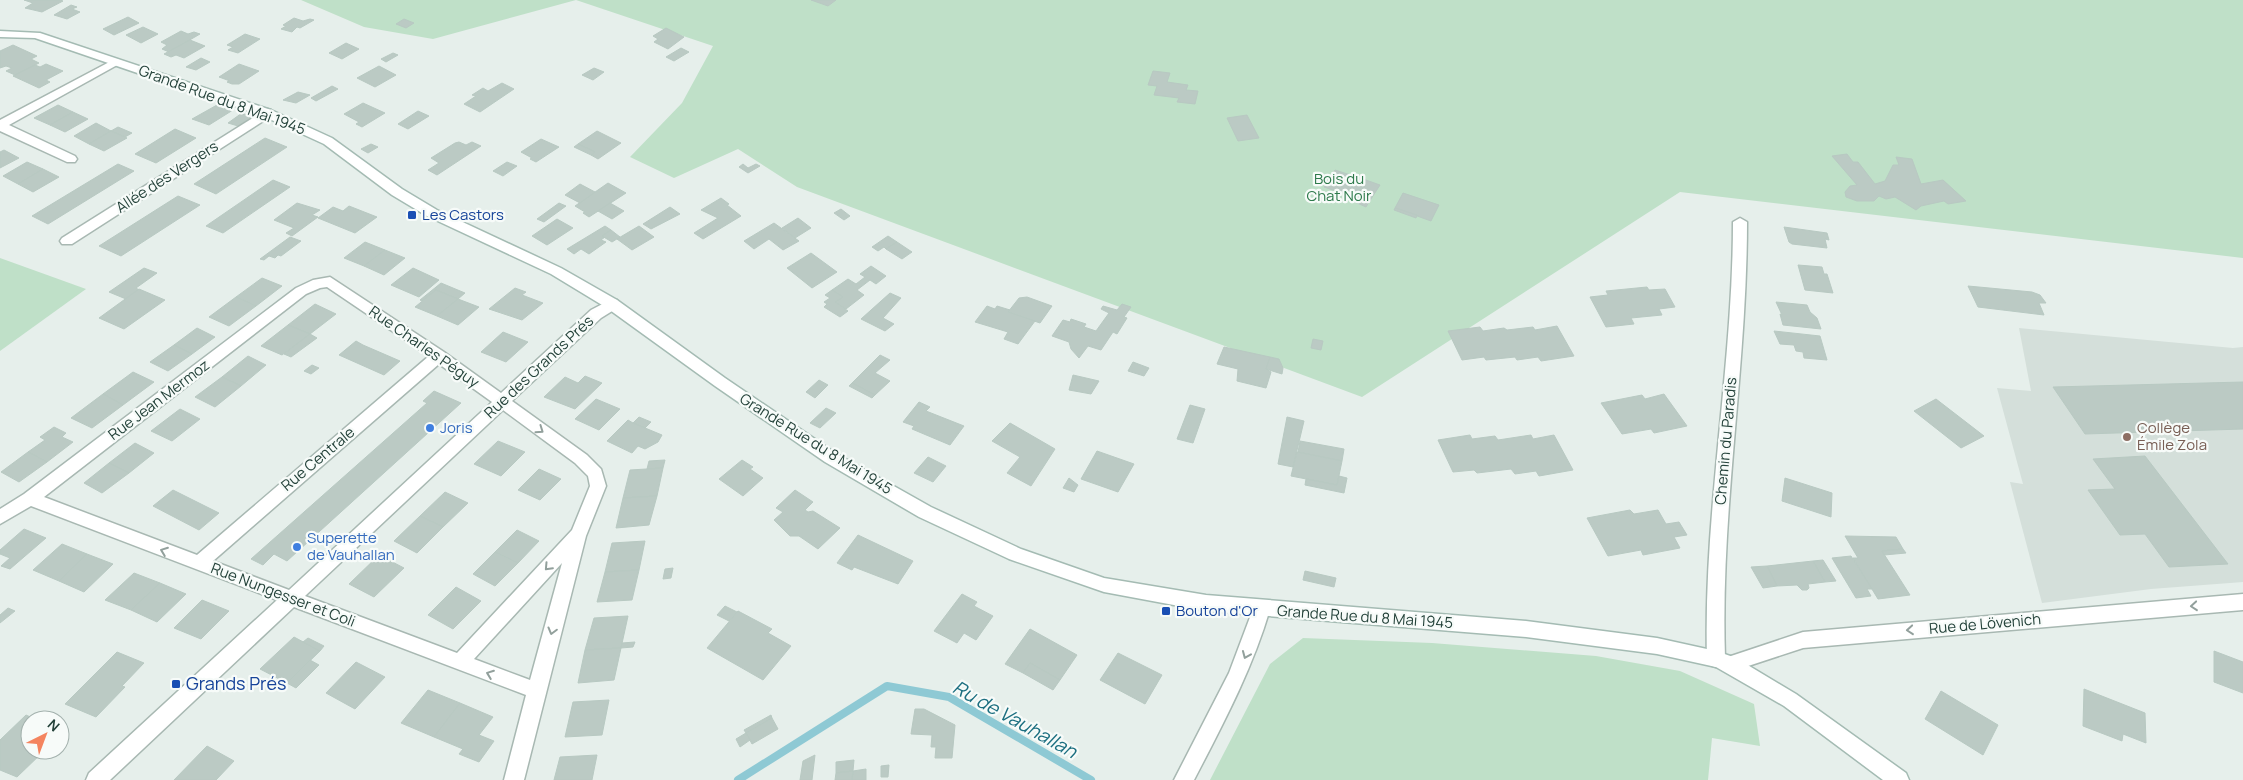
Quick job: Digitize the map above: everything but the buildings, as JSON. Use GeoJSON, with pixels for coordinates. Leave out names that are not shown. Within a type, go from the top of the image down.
{"type":"FeatureCollection","features":[{"type":"Feature","properties":{"kind":"street","name":"Grande Rue du 8 Mai 1945"},"geometry":{"type":"LineString","coordinates":[[0,34],[36,35],[267,113],[328,141],[397,192],[432,213],[556,271],[612,304],[720,382],[831,458],[925,512],[1015,554],[1104,585],[1206,603],[1526,630],[1657,646],[1723,662]]}},
{"type":"Feature","properties":{"kind":"street"},"geometry":{"type":"LineString","coordinates":[[0,125],[115,62]]}},
{"type":"Feature","properties":{"kind":"street","name":"Allée des Vergers"},"geometry":{"type":"LineString","coordinates":[[68,241],[267,113]]}},
{"type":"Feature","properties":{"kind":"street"},"geometry":{"type":"LineString","coordinates":[[0,125],[71,159]]}},
{"type":"Feature","properties":{"kind":"street","name":"Chemin du Paradis"},"geometry":{"type":"LineString","coordinates":[[1723,662],[1713,618],[1715,572],[1738,314],[1740,222]]}},
{"type":"Feature","properties":{"kind":"street","name":"Rue Charles Péguy"},"geometry":{"type":"LineString","coordinates":[[318,283],[330,282],[439,356],[581,459],[595,473],[598,486],[579,534],[514,780]]}},
{"type":"Feature","properties":{"kind":"street","name":"Rue Jean Mermoz"},"geometry":{"type":"LineString","coordinates":[[0,518],[30,499],[301,291],[318,283]]}},
{"type":"Feature","properties":{"kind":"street","name":"Rue des Grands Prés"},"geometry":{"type":"LineString","coordinates":[[96,780],[500,402],[596,314],[612,304]]}},
{"type":"Feature","properties":{"kind":"street","name":"Rue Centrale"},"geometry":{"type":"LineString","coordinates":[[198,564],[439,356]]}},
{"type":"Feature","properties":{"kind":"street","name":"Rue Nungesser et Coli"},"geometry":{"type":"LineString","coordinates":[[30,499],[536,691]]}},
{"type":"Feature","properties":{"kind":"street","name":"Rue Charles Péguy"},"geometry":{"type":"LineString","coordinates":[[460,662],[579,534]]}},
{"type":"Feature","properties":{"kind":"street","name":"Rue de Lövenich"},"geometry":{"type":"LineString","coordinates":[[1723,662],[1803,640],[2243,602]]}},
{"type":"Feature","properties":{"kind":"street"},"geometry":{"type":"LineString","coordinates":[[1184,780],[1244,661],[1255,633],[1261,609]]}},
{"type":"Feature","properties":{"kind":"street"},"geometry":{"type":"LineString","coordinates":[[1723,662],[1790,700],[1899,780]]}},
{"type":"Feature","properties":{"kind":"shaded area","name":"Collège Émile Zola"},"geometry":{"type":"Polygon","coordinates":[[[2019,328],[2233,348],[2243,347],[2243,582],[2151,589],[2042,603],[2010,482],[2023,484],[1997,388],[2031,391],[2019,328]]]}},
{"type":"Feature","properties":{"kind":"green space"},"geometry":{"type":"Polygon","coordinates":[[[301,0],[576,0],[433,39],[364,27],[301,0]]]}},
{"type":"Feature","properties":{"kind":"green space","name":"Bois du Chat Noir"},"geometry":{"type":"Polygon","coordinates":[[[576,0],[2243,0],[2243,258],[1680,192],[1362,397],[797,187],[738,149],[674,178],[630,157],[682,103],[713,46],[576,0]]]}},
{"type":"Feature","properties":{"kind":"green space"},"geometry":{"type":"Polygon","coordinates":[[[0,258],[86,289],[0,351],[0,258]]]}},
{"type":"Feature","properties":{"kind":"green space"},"geometry":{"type":"Polygon","coordinates":[[[1303,638],[1432,643],[1596,656],[1680,671],[1754,704],[1760,746],[1712,738],[1708,780],[1210,780],[1270,664],[1303,638]]]}},
{"type":"Feature","properties":{"kind":"waterway","name":"Ru de Vauhallan"},"geometry":{"type":"LineString","coordinates":[[738,780],[887,686],[949,697],[1091,780]]}},
{"type":"Feature","properties":{"kind":"place","name":"Les Castors"},"geometry":{"type":"Point","coordinates":[412,215]}},
{"type":"Feature","properties":{"kind":"place","name":"Joris"},"geometry":{"type":"Point","coordinates":[430,428]}},
{"type":"Feature","properties":{"kind":"place","name":"Collège Émile Zola"},"geometry":{"type":"Point","coordinates":[2127,437]}},
{"type":"Feature","properties":{"kind":"place","name":"Superette de Vauhallan"},"geometry":{"type":"Point","coordinates":[297,547]}},
{"type":"Feature","properties":{"kind":"place","name":"Bouton d'Or"},"geometry":{"type":"Point","coordinates":[1166,611]}},
{"type":"Feature","properties":{"kind":"place","name":"Grands Prés"},"geometry":{"type":"Point","coordinates":[176,684]}}]}
